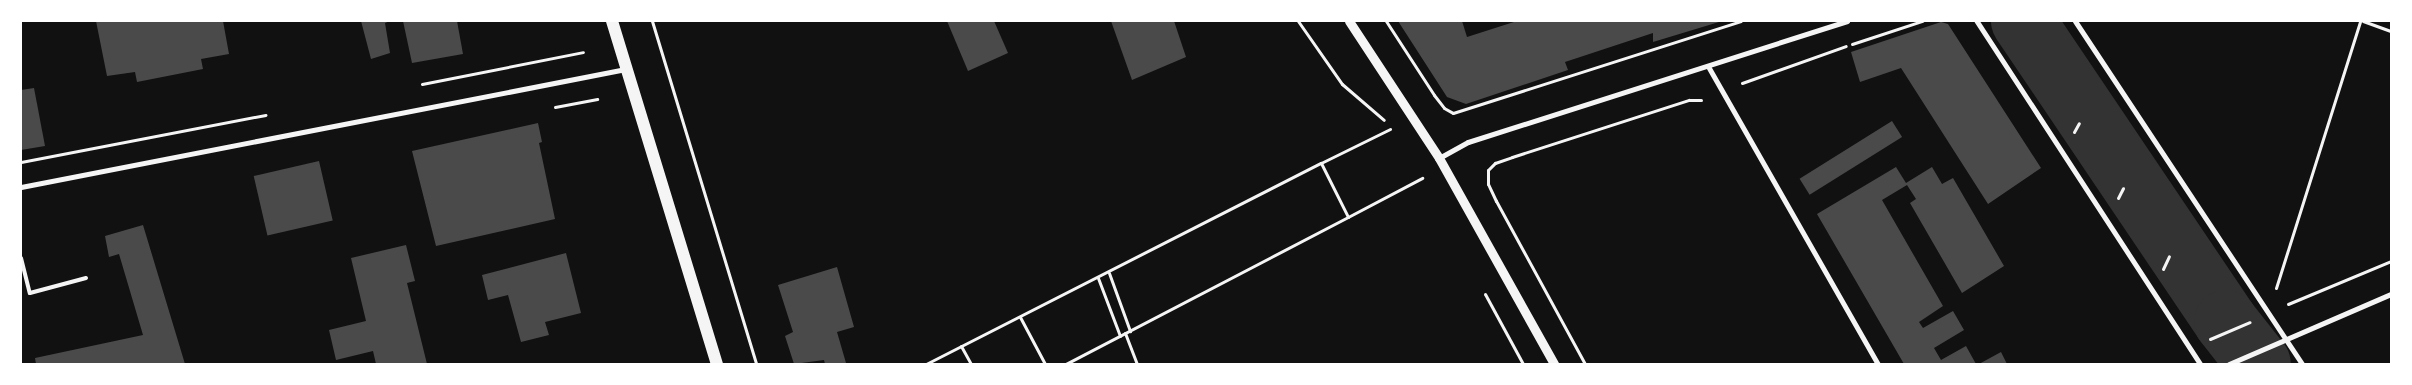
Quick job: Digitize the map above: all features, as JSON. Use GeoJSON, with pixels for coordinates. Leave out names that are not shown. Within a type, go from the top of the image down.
{"type":"FeatureCollection","features":[{"type":"Feature","properties":{"kind":"main road"},"geometry":{"type":"LineString","coordinates":[[612,21],[717,364]]}},
{"type":"Feature","properties":{"kind":"street"},"geometry":{"type":"LineString","coordinates":[[1349,21],[1439,158],[1554,364]]}},
{"type":"Feature","properties":{"kind":"street"},"geometry":{"type":"LineString","coordinates":[[1439,158],[1468,142],[1709,68],[1847,21]]}},
{"type":"Feature","properties":{"kind":"street"},"geometry":{"type":"LineString","coordinates":[[1977,21],[2201,364]]}},
{"type":"Feature","properties":{"kind":"street"},"geometry":{"type":"LineString","coordinates":[[2075,21],[2302,364]]}},
{"type":"Feature","properties":{"kind":"street"},"geometry":{"type":"LineString","coordinates":[[1709,68],[1878,364]]}},
{"type":"Feature","properties":{"kind":"street"},"geometry":{"type":"LineString","coordinates":[[21,187],[627,69]]}},
{"type":"Feature","properties":{"kind":"street"},"geometry":{"type":"LineString","coordinates":[[2228,364],[2391,294]]}},
{"type":"Feature","properties":{"kind":"lane"},"geometry":{"type":"LineString","coordinates":[[21,258],[30,293],[86,278]]}},
{"type":"Feature","properties":{"kind":"path"},"geometry":{"type":"LineString","coordinates":[[652,21],[756,364]]}},
{"type":"Feature","properties":{"kind":"path"},"geometry":{"type":"LineString","coordinates":[[1298,21],[1342,84],[1379,114],[1395,137]]}},
{"type":"Feature","properties":{"kind":"path"},"geometry":{"type":"LineString","coordinates":[[1386,21],[1434,95],[1453,113],[1741,21]]}},
{"type":"Feature","properties":{"kind":"path"},"geometry":{"type":"LineString","coordinates":[[1740,88],[1746,79],[1922,21]]}},
{"type":"Feature","properties":{"kind":"path"},"geometry":{"type":"LineString","coordinates":[[2276,288],[2362,21],[2391,31]]}},
{"type":"Feature","properties":{"kind":"path"},"geometry":{"type":"LineString","coordinates":[[412,87],[583,52]]}},
{"type":"Feature","properties":{"kind":"path"},"geometry":{"type":"LineString","coordinates":[[1585,364],[1496,201],[1488,184],[1488,170],[1491,165],[1512,156],[1689,100],[1702,101]]}},
{"type":"Feature","properties":{"kind":"path"},"geometry":{"type":"LineString","coordinates":[[21,162],[275,113]]}},
{"type":"Feature","properties":{"kind":"path"},"geometry":{"type":"LineString","coordinates":[[926,364],[1390,129]]}},
{"type":"Feature","properties":{"kind":"path"},"geometry":{"type":"LineString","coordinates":[[1321,163],[1348,217]]}},
{"type":"Feature","properties":{"kind":"path"},"geometry":{"type":"LineString","coordinates":[[1417,170],[1427,186]]}},
{"type":"Feature","properties":{"kind":"path"},"geometry":{"type":"LineString","coordinates":[[1066,364],[1422,178]]}},
{"type":"Feature","properties":{"kind":"path"},"geometry":{"type":"LineString","coordinates":[[2298,299],[2391,261]]}},
{"type":"Feature","properties":{"kind":"path"},"geometry":{"type":"LineString","coordinates":[[1108,273],[1130,330]]}},
{"type":"Feature","properties":{"kind":"path"},"geometry":{"type":"LineString","coordinates":[[1098,278],[1120,336]]}},
{"type":"Feature","properties":{"kind":"path"},"geometry":{"type":"LineString","coordinates":[[1482,288],[1524,364]]}},
{"type":"Feature","properties":{"kind":"path"},"geometry":{"type":"LineString","coordinates":[[1020,317],[1045,364]]}},
{"type":"Feature","properties":{"kind":"path"},"geometry":{"type":"LineString","coordinates":[[2221,334],[2257,318]]}},
{"type":"Feature","properties":{"kind":"path"},"geometry":{"type":"LineString","coordinates":[[1125,333],[1136,364]]}},
{"type":"Feature","properties":{"kind":"path"},"geometry":{"type":"LineString","coordinates":[[961,346],[972,364]]}},
{"type":"Feature","properties":{"kind":"building"},"geometry":{"type":"Polygon","coordinates":[[[96,21],[223,21],[229,54],[201,59],[203,69],[137,82],[135,72],[107,76],[96,21]]]}},
{"type":"Feature","properties":{"kind":"building"},"geometry":{"type":"Polygon","coordinates":[[[361,21],[390,21],[385,23],[390,53],[371,59],[361,21]]]}},
{"type":"Feature","properties":{"kind":"building"},"geometry":{"type":"Polygon","coordinates":[[[403,21],[457,21],[463,54],[412,63],[403,21]]]}},
{"type":"Feature","properties":{"kind":"building"},"geometry":{"type":"Polygon","coordinates":[[[947,21],[994,21],[1008,53],[968,71],[947,21]]]}},
{"type":"Feature","properties":{"kind":"building"},"geometry":{"type":"Polygon","coordinates":[[[1111,21],[1174,21],[1186,57],[1132,80],[1111,21]]]}},
{"type":"Feature","properties":{"kind":"building"},"geometry":{"type":"Polygon","coordinates":[[[1398,21],[1462,21],[1467,37],[1517,21],[1719,22],[1653,42],[1653,33],[1565,62],[1568,70],[1466,104],[1447,97],[1398,21]]]}},
{"type":"Feature","properties":{"kind":"building"},"geometry":{"type":"Polygon","coordinates":[[[1941,22],[1948,24],[2041,168],[1988,204],[1901,68],[1860,82],[1851,52],[1941,22]]]}},
{"type":"Feature","properties":{"kind":"building"},"geometry":{"type":"Polygon","coordinates":[[[34,88],[45,146],[21,150],[21,90],[34,88]]]}},
{"type":"Feature","properties":{"kind":"building"},"geometry":{"type":"Polygon","coordinates":[[[1892,121],[1902,137],[1810,195],[1800,179],[1892,121]]]}},
{"type":"Feature","properties":{"kind":"building"},"geometry":{"type":"Polygon","coordinates":[[[538,123],[542,142],[539,143],[555,219],[436,246],[412,151],[538,123]]]}},
{"type":"Feature","properties":{"kind":"building"},"geometry":{"type":"Polygon","coordinates":[[[319,161],[333,220],[267,236],[254,176],[319,161]]]}},
{"type":"Feature","properties":{"kind":"building"},"geometry":{"type":"Polygon","coordinates":[[[1896,167],[1906,183],[1932,167],[1942,184],[1953,178],[2004,266],[1962,293],[1910,203],[1916,199],[1907,185],[1882,200],[1943,306],[1919,322],[1923,328],[1953,311],[1964,330],[1934,348],[1941,360],[1966,346],[1976,364],[1904,364],[1817,214],[1896,167]]]}},
{"type":"Feature","properties":{"kind":"building"},"geometry":{"type":"Polygon","coordinates":[[[143,225],[185,364],[36,364],[35,358],[143,335],[119,254],[109,257],[105,236],[143,225]]]}},
{"type":"Feature","properties":{"kind":"building"},"geometry":{"type":"Polygon","coordinates":[[[406,245],[415,281],[407,283],[427,364],[376,364],[373,351],[336,360],[329,330],[366,321],[351,258],[406,245]]]}},
{"type":"Feature","properties":{"kind":"building"},"geometry":{"type":"Polygon","coordinates":[[[566,253],[581,313],[545,322],[549,335],[521,342],[508,295],[488,300],[482,275],[566,253]]]}},
{"type":"Feature","properties":{"kind":"building"},"geometry":{"type":"Polygon","coordinates":[[[837,267],[854,327],[837,332],[846,363],[825,364],[824,360],[794,364],[785,336],[793,332],[778,285],[837,267]]]}},
{"type":"Feature","properties":{"kind":"building"},"geometry":{"type":"Polygon","coordinates":[[[2001,352],[2007,364],[1979,364],[2001,352]]]}},
{"type":"Feature","properties":{"kind":"waterway"},"geometry":{"type":"LineString","coordinates":[[2023,21],[2226,322],[2259,364]]}}]}
